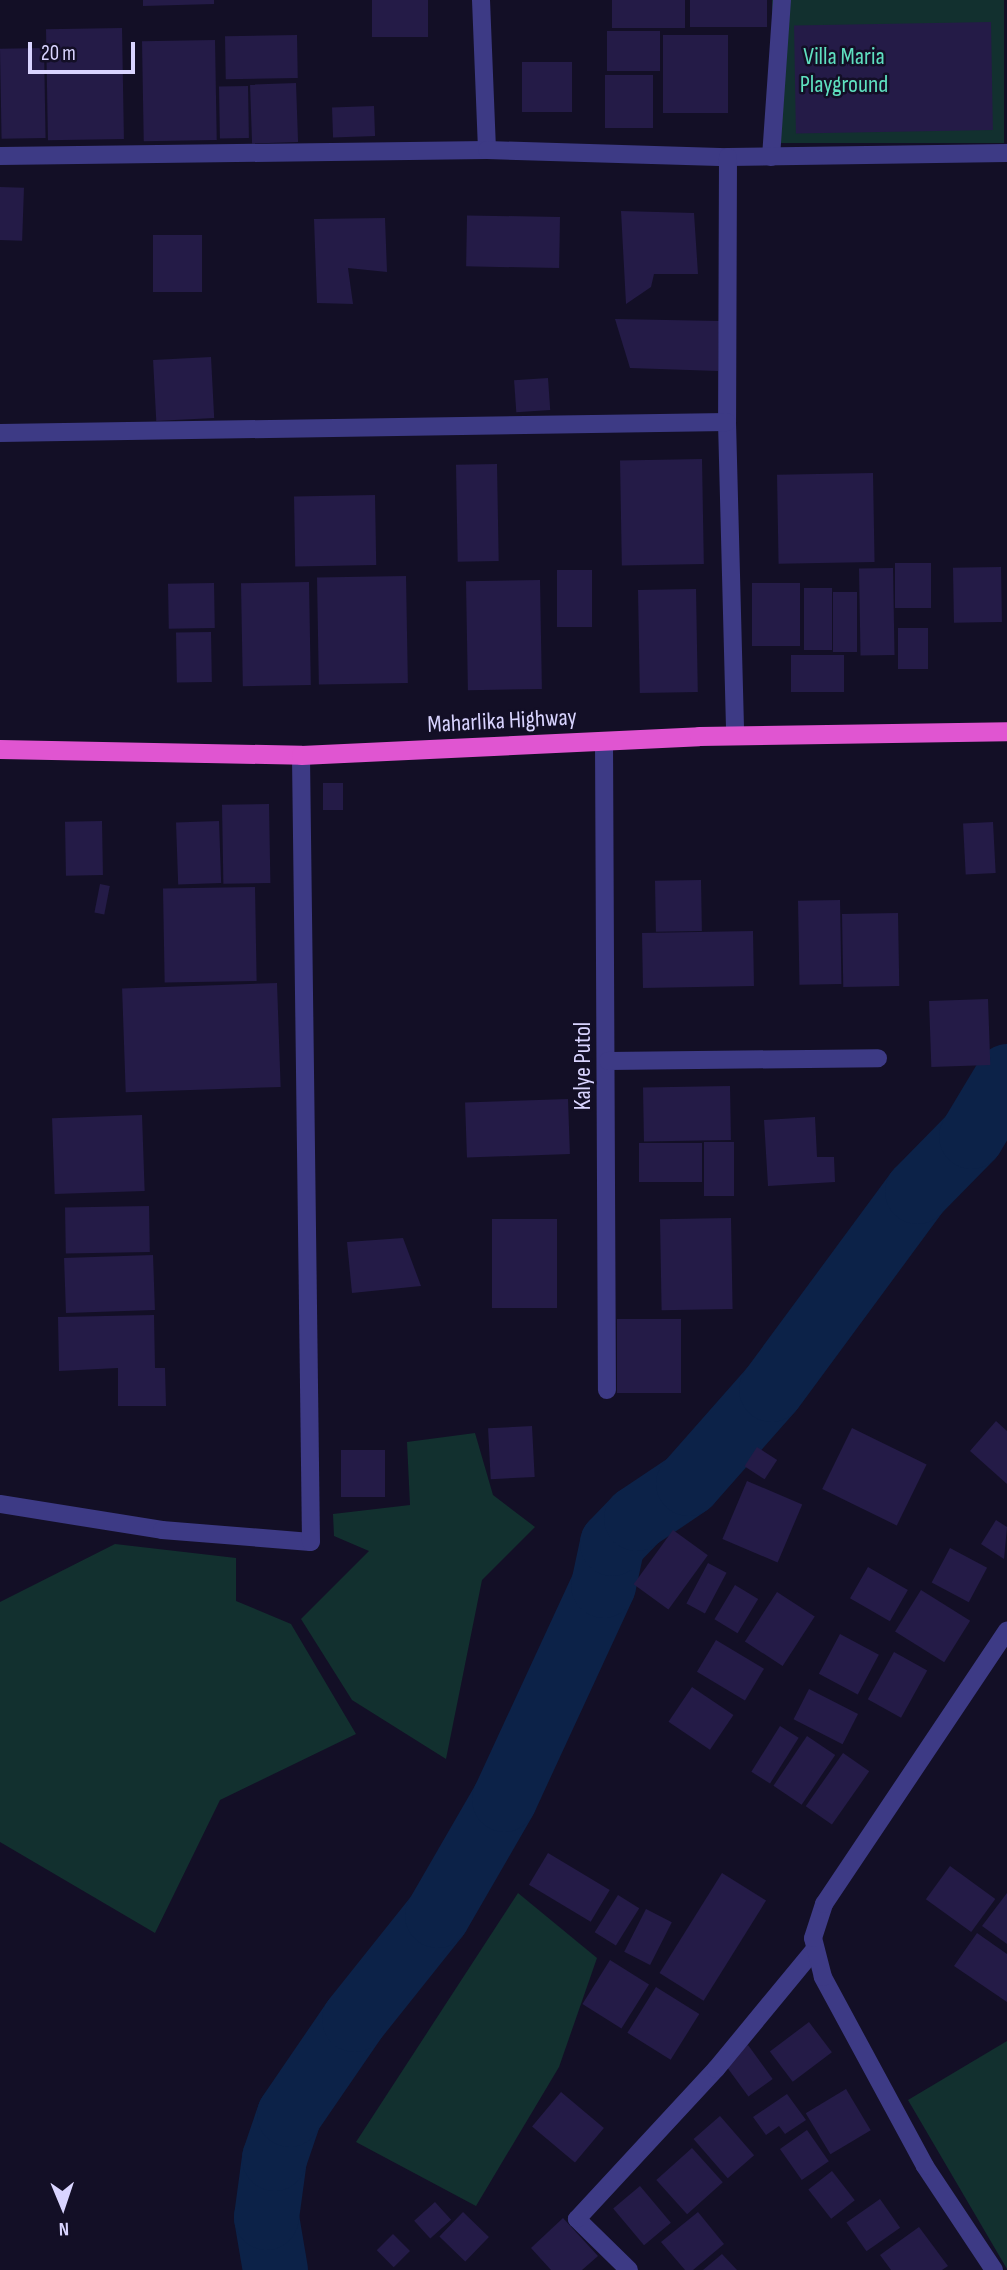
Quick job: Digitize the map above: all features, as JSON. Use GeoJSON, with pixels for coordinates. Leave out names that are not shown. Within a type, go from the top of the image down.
{"type":"FeatureCollection","features":[{"type":"Feature","properties":{"kind":"highway","name":"Maharlika Highway"},"geometry":{"type":"LineString","coordinates":[[0,749],[301,755],[735,736],[1007,731]]}},
{"type":"Feature","properties":{"kind":"street"},"geometry":{"type":"LineString","coordinates":[[481,0],[488,150]]}},
{"type":"Feature","properties":{"kind":"street"},"geometry":{"type":"LineString","coordinates":[[771,156],[782,0]]}},
{"type":"Feature","properties":{"kind":"street"},"geometry":{"type":"LineString","coordinates":[[0,156],[488,150],[728,158],[1007,153]]}},
{"type":"Feature","properties":{"kind":"street"},"geometry":{"type":"LineString","coordinates":[[728,158],[727,422],[735,736]]}},
{"type":"Feature","properties":{"kind":"street"},"geometry":{"type":"LineString","coordinates":[[0,433],[727,422]]}},
{"type":"Feature","properties":{"kind":"street","name":"Kalye Putol"},"geometry":{"type":"LineString","coordinates":[[604,741],[608,1061],[607,1390]]}},
{"type":"Feature","properties":{"kind":"street"},"geometry":{"type":"LineString","coordinates":[[0,1504],[162,1530],[311,1542],[301,755]]}},
{"type":"Feature","properties":{"kind":"street"},"geometry":{"type":"LineString","coordinates":[[608,1061],[878,1058]]}},
{"type":"Feature","properties":{"kind":"street"},"geometry":{"type":"LineString","coordinates":[[994,2270],[925,2166],[823,1977],[813,1938],[824,1903],[1007,1631]]}},
{"type":"Feature","properties":{"kind":"street"},"geometry":{"type":"LineString","coordinates":[[629,2270],[577,2219],[716,2069],[815,1949]]}},
{"type":"Feature","properties":{"kind":"green space","name":"Villa Maria Playground"},"geometry":{"type":"Polygon","coordinates":[[[772,0],[1004,0],[1004,143],[772,143],[772,0]]]}},
{"type":"Feature","properties":{"kind":"green space"},"geometry":{"type":"Polygon","coordinates":[[[475,1433],[493,1495],[535,1527],[482,1580],[446,1759],[352,1700],[301,1619],[369,1551],[334,1536],[333,1514],[410,1505],[407,1442],[475,1433]]]}},
{"type":"Feature","properties":{"kind":"green space"},"geometry":{"type":"Polygon","coordinates":[[[115,1544],[236,1558],[236,1601],[291,1624],[356,1734],[220,1800],[155,1933],[0,1842],[0,1602],[115,1544]]]}},
{"type":"Feature","properties":{"kind":"green space"},"geometry":{"type":"Polygon","coordinates":[[[518,1893],[597,1958],[559,2067],[476,2206],[356,2142],[518,1893]]]}},
{"type":"Feature","properties":{"kind":"green space"},"geometry":{"type":"Polygon","coordinates":[[[1007,2041],[1007,2269],[908,2100],[1007,2041]]]}},
{"type":"Feature","properties":{"kind":"building"},"geometry":{"type":"Polygon","coordinates":[[[143,0],[214,0],[214,4],[143,6],[143,0]]]}},
{"type":"Feature","properties":{"kind":"building"},"geometry":{"type":"Polygon","coordinates":[[[372,0],[428,0],[428,37],[372,37],[372,0]]]}},
{"type":"Feature","properties":{"kind":"building"},"geometry":{"type":"Polygon","coordinates":[[[612,0],[685,0],[685,28],[612,28],[612,0]]]}},
{"type":"Feature","properties":{"kind":"building"},"geometry":{"type":"Polygon","coordinates":[[[690,0],[767,0],[767,27],[690,27],[690,0]]]}},
{"type":"Feature","properties":{"kind":"building","name":"Villa Maria Playground"},"geometry":{"type":"Polygon","coordinates":[[[991,22],[993,130],[796,133],[794,25],[991,22]]]}},
{"type":"Feature","properties":{"kind":"building"},"geometry":{"type":"Polygon","coordinates":[[[122,28],[124,139],[48,140],[46,29],[122,28]]]}},
{"type":"Feature","properties":{"kind":"building"},"geometry":{"type":"Polygon","coordinates":[[[607,31],[660,31],[660,71],[607,71],[607,31]]]}},
{"type":"Feature","properties":{"kind":"building"},"geometry":{"type":"Polygon","coordinates":[[[297,35],[298,78],[226,79],[225,36],[297,35]]]}},
{"type":"Feature","properties":{"kind":"building"},"geometry":{"type":"Polygon","coordinates":[[[663,35],[728,35],[728,113],[663,113],[663,35]]]}},
{"type":"Feature","properties":{"kind":"building"},"geometry":{"type":"Polygon","coordinates":[[[215,40],[217,140],[144,141],[142,41],[215,40]]]}},
{"type":"Feature","properties":{"kind":"building"},"geometry":{"type":"Polygon","coordinates":[[[44,48],[46,138],[2,139],[0,49],[44,48]]]}},
{"type":"Feature","properties":{"kind":"building"},"geometry":{"type":"Polygon","coordinates":[[[522,62],[572,62],[572,112],[522,112],[522,62]]]}},
{"type":"Feature","properties":{"kind":"building"},"geometry":{"type":"Polygon","coordinates":[[[605,75],[653,75],[653,128],[605,128],[605,75]]]}},
{"type":"Feature","properties":{"kind":"building"},"geometry":{"type":"Polygon","coordinates":[[[296,83],[298,142],[252,144],[250,85],[296,83]]]}},
{"type":"Feature","properties":{"kind":"building"},"geometry":{"type":"Polygon","coordinates":[[[248,86],[249,138],[220,138],[219,87],[248,86]]]}},
{"type":"Feature","properties":{"kind":"building"},"geometry":{"type":"Polygon","coordinates":[[[374,106],[375,136],[333,137],[332,107],[374,106]]]}},
{"type":"Feature","properties":{"kind":"building"},"geometry":{"type":"Polygon","coordinates":[[[0,187],[24,188],[22,241],[0,240],[0,187]]]}},
{"type":"Feature","properties":{"kind":"building"},"geometry":{"type":"Polygon","coordinates":[[[621,211],[694,213],[698,274],[654,274],[651,287],[626,304],[621,211]]]}},
{"type":"Feature","properties":{"kind":"building"},"geometry":{"type":"Polygon","coordinates":[[[467,215],[560,217],[559,268],[466,266],[467,215]]]}},
{"type":"Feature","properties":{"kind":"building"},"geometry":{"type":"Polygon","coordinates":[[[385,218],[387,272],[348,268],[353,304],[317,303],[314,219],[385,218]]]}},
{"type":"Feature","properties":{"kind":"building"},"geometry":{"type":"Polygon","coordinates":[[[153,235],[202,235],[202,292],[153,292],[153,235]]]}},
{"type":"Feature","properties":{"kind":"building"},"geometry":{"type":"Polygon","coordinates":[[[615,319],[719,321],[718,371],[630,368],[615,319]]]}},
{"type":"Feature","properties":{"kind":"building"},"geometry":{"type":"Polygon","coordinates":[[[211,357],[214,418],[156,421],[153,360],[211,357]]]}},
{"type":"Feature","properties":{"kind":"building"},"geometry":{"type":"Polygon","coordinates":[[[548,378],[550,410],[516,412],[514,380],[548,378]]]}},
{"type":"Feature","properties":{"kind":"building"},"geometry":{"type":"Polygon","coordinates":[[[702,459],[704,564],[622,565],[620,460],[702,459]]]}},
{"type":"Feature","properties":{"kind":"building"},"geometry":{"type":"Polygon","coordinates":[[[497,464],[499,561],[458,562],[456,465],[497,464]]]}},
{"type":"Feature","properties":{"kind":"building"},"geometry":{"type":"Polygon","coordinates":[[[873,473],[875,562],[779,564],[777,475],[873,473]]]}},
{"type":"Feature","properties":{"kind":"building"},"geometry":{"type":"Polygon","coordinates":[[[375,495],[376,565],[295,566],[294,496],[375,495]]]}},
{"type":"Feature","properties":{"kind":"building"},"geometry":{"type":"Polygon","coordinates":[[[895,563],[931,563],[931,608],[895,608],[895,563]]]}},
{"type":"Feature","properties":{"kind":"building"},"geometry":{"type":"Polygon","coordinates":[[[1001,567],[1002,622],[954,623],[953,568],[1001,567]]]}},
{"type":"Feature","properties":{"kind":"building"},"geometry":{"type":"Polygon","coordinates":[[[893,568],[895,655],[861,656],[859,569],[893,568]]]}},
{"type":"Feature","properties":{"kind":"building"},"geometry":{"type":"Polygon","coordinates":[[[557,570],[592,570],[592,627],[557,627],[557,570]]]}},
{"type":"Feature","properties":{"kind":"building"},"geometry":{"type":"Polygon","coordinates":[[[406,576],[408,683],[319,685],[317,578],[406,576]]]}},
{"type":"Feature","properties":{"kind":"building"},"geometry":{"type":"Polygon","coordinates":[[[540,580],[542,689],[468,690],[466,581],[540,580]]]}},
{"type":"Feature","properties":{"kind":"building"},"geometry":{"type":"Polygon","coordinates":[[[309,582],[311,685],[243,686],[241,583],[309,582]]]}},
{"type":"Feature","properties":{"kind":"building"},"geometry":{"type":"Polygon","coordinates":[[[214,583],[215,628],[169,629],[168,584],[214,583]]]}},
{"type":"Feature","properties":{"kind":"building"},"geometry":{"type":"Polygon","coordinates":[[[752,583],[800,583],[800,646],[752,646],[752,583]]]}},
{"type":"Feature","properties":{"kind":"building"},"geometry":{"type":"Polygon","coordinates":[[[804,588],[832,588],[832,650],[804,650],[804,588]]]}},
{"type":"Feature","properties":{"kind":"building"},"geometry":{"type":"Polygon","coordinates":[[[696,589],[698,692],[640,693],[638,590],[696,589]]]}},
{"type":"Feature","properties":{"kind":"building"},"geometry":{"type":"Polygon","coordinates":[[[833,592],[857,592],[857,652],[833,652],[833,592]]]}},
{"type":"Feature","properties":{"kind":"building"},"geometry":{"type":"Polygon","coordinates":[[[898,628],[928,628],[928,669],[898,669],[898,628]]]}},
{"type":"Feature","properties":{"kind":"building"},"geometry":{"type":"Polygon","coordinates":[[[211,632],[212,682],[177,683],[176,633],[211,632]]]}},
{"type":"Feature","properties":{"kind":"building"},"geometry":{"type":"Polygon","coordinates":[[[791,655],[844,655],[844,692],[791,692],[791,655]]]}},
{"type":"Feature","properties":{"kind":"building"},"geometry":{"type":"Polygon","coordinates":[[[323,783],[343,783],[343,810],[323,810],[323,783]]]}},
{"type":"Feature","properties":{"kind":"building"},"geometry":{"type":"Polygon","coordinates":[[[269,804],[270,883],[223,884],[222,805],[269,804]]]}},
{"type":"Feature","properties":{"kind":"building"},"geometry":{"type":"Polygon","coordinates":[[[102,821],[103,875],[66,876],[65,822],[102,821]]]}},
{"type":"Feature","properties":{"kind":"building"},"geometry":{"type":"Polygon","coordinates":[[[219,821],[221,883],[178,884],[176,823],[219,821]]]}},
{"type":"Feature","properties":{"kind":"building"},"geometry":{"type":"Polygon","coordinates":[[[993,822],[996,873],[966,875],[963,824],[993,822]]]}},
{"type":"Feature","properties":{"kind":"building"},"geometry":{"type":"Polygon","coordinates":[[[701,880],[702,931],[656,932],[655,881],[701,880]]]}},
{"type":"Feature","properties":{"kind":"building"},"geometry":{"type":"Polygon","coordinates":[[[100,884],[110,886],[104,914],[94,912],[100,884]]]}},
{"type":"Feature","properties":{"kind":"building"},"geometry":{"type":"Polygon","coordinates":[[[255,887],[257,981],[165,983],[163,889],[255,887]]]}},
{"type":"Feature","properties":{"kind":"building"},"geometry":{"type":"Polygon","coordinates":[[[840,900],[841,984],[799,985],[798,901],[840,900]]]}},
{"type":"Feature","properties":{"kind":"building"},"geometry":{"type":"Polygon","coordinates":[[[898,913],[899,986],[843,987],[842,914],[898,913]]]}},
{"type":"Feature","properties":{"kind":"building"},"geometry":{"type":"Polygon","coordinates":[[[753,931],[754,986],[643,988],[642,933],[753,931]]]}},
{"type":"Feature","properties":{"kind":"building"},"geometry":{"type":"Polygon","coordinates":[[[277,983],[281,1087],[126,1092],[122,988],[277,983]]]}},
{"type":"Feature","properties":{"kind":"building"},"geometry":{"type":"Polygon","coordinates":[[[988,999],[990,1065],[931,1067],[929,1001],[988,999]]]}},
{"type":"Feature","properties":{"kind":"building"},"geometry":{"type":"Polygon","coordinates":[[[730,1086],[731,1140],[644,1142],[643,1088],[730,1086]]]}},
{"type":"Feature","properties":{"kind":"building"},"geometry":{"type":"Polygon","coordinates":[[[568,1099],[570,1154],[467,1158],[465,1103],[568,1099]]]}},
{"type":"Feature","properties":{"kind":"building"},"geometry":{"type":"Polygon","coordinates":[[[142,1115],[145,1191],[55,1194],[52,1118],[142,1115]]]}},
{"type":"Feature","properties":{"kind":"building"},"geometry":{"type":"Polygon","coordinates":[[[815,1117],[817,1157],[834,1157],[835,1182],[768,1186],[764,1120],[815,1117]]]}},
{"type":"Feature","properties":{"kind":"building"},"geometry":{"type":"Polygon","coordinates":[[[704,1142],[734,1142],[734,1196],[704,1196],[704,1142]]]}},
{"type":"Feature","properties":{"kind":"building"},"geometry":{"type":"Polygon","coordinates":[[[639,1143],[702,1143],[702,1182],[639,1182],[639,1143]]]}},
{"type":"Feature","properties":{"kind":"building"},"geometry":{"type":"Polygon","coordinates":[[[149,1206],[150,1252],[66,1253],[65,1207],[149,1206]]]}},
{"type":"Feature","properties":{"kind":"building"},"geometry":{"type":"Polygon","coordinates":[[[731,1218],[733,1309],[662,1310],[660,1219],[731,1218]]]}},
{"type":"Feature","properties":{"kind":"building"},"geometry":{"type":"Polygon","coordinates":[[[492,1219],[557,1219],[557,1308],[492,1308],[492,1219]]]}},
{"type":"Feature","properties":{"kind":"building"},"geometry":{"type":"Polygon","coordinates":[[[403,1238],[421,1286],[352,1293],[347,1242],[403,1238]]]}},
{"type":"Feature","properties":{"kind":"building"},"geometry":{"type":"Polygon","coordinates":[[[153,1255],[155,1310],[66,1313],[64,1258],[153,1255]]]}},
{"type":"Feature","properties":{"kind":"building"},"geometry":{"type":"Polygon","coordinates":[[[154,1315],[155,1368],[165,1368],[166,1406],[118,1406],[118,1368],[59,1371],[58,1317],[154,1315]]]}},
{"type":"Feature","properties":{"kind":"building"},"geometry":{"type":"Polygon","coordinates":[[[617,1319],[681,1319],[681,1393],[617,1393],[617,1319]]]}},
{"type":"Feature","properties":{"kind":"building"},"geometry":{"type":"Polygon","coordinates":[[[996,1421],[1007,1431],[1007,1484],[970,1451],[996,1421]]]}},
{"type":"Feature","properties":{"kind":"building"},"geometry":{"type":"Polygon","coordinates":[[[532,1426],[535,1477],[491,1479],[488,1428],[532,1426]]]}},
{"type":"Feature","properties":{"kind":"building"},"geometry":{"type":"Polygon","coordinates":[[[852,1428],[927,1464],[897,1526],[822,1489],[852,1428]]]}},
{"type":"Feature","properties":{"kind":"building"},"geometry":{"type":"Polygon","coordinates":[[[757,1447],[777,1460],[765,1479],[744,1466],[757,1447]]]}},
{"type":"Feature","properties":{"kind":"building"},"geometry":{"type":"Polygon","coordinates":[[[341,1450],[385,1450],[385,1497],[341,1497],[341,1450]]]}},
{"type":"Feature","properties":{"kind":"building"},"geometry":{"type":"Polygon","coordinates":[[[747,1481],[802,1504],[778,1562],[722,1539],[747,1481]]]}},
{"type":"Feature","properties":{"kind":"building"},"geometry":{"type":"Polygon","coordinates":[[[996,1520],[1007,1527],[1004,1559],[981,1544],[996,1520]]]}},
{"type":"Feature","properties":{"kind":"building"},"geometry":{"type":"Polygon","coordinates":[[[673,1530],[708,1555],[668,1609],[634,1584],[673,1530]]]}},
{"type":"Feature","properties":{"kind":"building"},"geometry":{"type":"Polygon","coordinates":[[[950,1548],[987,1568],[969,1602],[932,1582],[950,1548]]]}},
{"type":"Feature","properties":{"kind":"building"},"geometry":{"type":"Polygon","coordinates":[[[708,1563],[727,1573],[705,1613],[686,1604],[708,1563]]]}},
{"type":"Feature","properties":{"kind":"building"},"geometry":{"type":"Polygon","coordinates":[[[868,1567],[908,1590],[890,1621],[850,1598],[868,1567]]]}},
{"type":"Feature","properties":{"kind":"building"},"geometry":{"type":"Polygon","coordinates":[[[735,1585],[758,1599],[738,1633],[714,1619],[735,1585]]]}},
{"type":"Feature","properties":{"kind":"building"},"geometry":{"type":"Polygon","coordinates":[[[921,1590],[970,1621],[944,1662],[895,1632],[921,1590]]]}},
{"type":"Feature","properties":{"kind":"building"},"geometry":{"type":"Polygon","coordinates":[[[777,1592],[815,1617],[783,1666],[745,1641],[777,1592]]]}},
{"type":"Feature","properties":{"kind":"building"},"geometry":{"type":"Polygon","coordinates":[[[840,1634],[879,1655],[858,1694],[819,1674],[840,1634]]]}},
{"type":"Feature","properties":{"kind":"building"},"geometry":{"type":"Polygon","coordinates":[[[716,1640],[764,1669],[745,1701],[697,1672],[716,1640]]]}},
{"type":"Feature","properties":{"kind":"building"},"geometry":{"type":"Polygon","coordinates":[[[894,1652],[927,1670],[901,1718],[868,1699],[894,1652]]]}},
{"type":"Feature","properties":{"kind":"building"},"geometry":{"type":"Polygon","coordinates":[[[692,1687],[733,1715],[710,1750],[669,1722],[692,1687]]]}},
{"type":"Feature","properties":{"kind":"building"},"geometry":{"type":"Polygon","coordinates":[[[809,1689],[858,1714],[843,1744],[794,1719],[809,1689]]]}},
{"type":"Feature","properties":{"kind":"building"},"geometry":{"type":"Polygon","coordinates":[[[780,1726],[799,1738],[770,1783],[751,1772],[780,1726]]]}},
{"type":"Feature","properties":{"kind":"building"},"geometry":{"type":"Polygon","coordinates":[[[807,1736],[835,1755],[802,1805],[773,1786],[807,1736]]]}},
{"type":"Feature","properties":{"kind":"building"},"geometry":{"type":"Polygon","coordinates":[[[843,1753],[869,1771],[832,1825],[806,1806],[843,1753]]]}},
{"type":"Feature","properties":{"kind":"building"},"geometry":{"type":"Polygon","coordinates":[[[548,1853],[610,1890],[591,1922],[529,1885],[548,1853]]]}},
{"type":"Feature","properties":{"kind":"building"},"geometry":{"type":"Polygon","coordinates":[[[950,1866],[995,1899],[971,1932],[926,1899],[950,1866]]]}},
{"type":"Feature","properties":{"kind":"building"},"geometry":{"type":"Polygon","coordinates":[[[722,1873],[766,1901],[704,2001],[659,1973],[722,1873]]]}},
{"type":"Feature","properties":{"kind":"building"},"geometry":{"type":"Polygon","coordinates":[[[1007,1893],[1007,1944],[982,1926],[1007,1893]]]}},
{"type":"Feature","properties":{"kind":"building"},"geometry":{"type":"Polygon","coordinates":[[[618,1895],[639,1908],[616,1946],[595,1932],[618,1895]]]}},
{"type":"Feature","properties":{"kind":"building"},"geometry":{"type":"Polygon","coordinates":[[[646,1909],[672,1922],[650,1965],[624,1952],[646,1909]]]}},
{"type":"Feature","properties":{"kind":"building"},"geometry":{"type":"Polygon","coordinates":[[[977,1933],[1007,1954],[1007,2002],[954,1966],[977,1933]]]}},
{"type":"Feature","properties":{"kind":"building"},"geometry":{"type":"Polygon","coordinates":[[[610,1960],[649,1984],[621,2028],[582,2004],[610,1960]]]}},
{"type":"Feature","properties":{"kind":"building"},"geometry":{"type":"Polygon","coordinates":[[[656,1987],[699,2014],[671,2060],[627,2033],[656,1987]]]}},
{"type":"Feature","properties":{"kind":"building"},"geometry":{"type":"Polygon","coordinates":[[[809,2022],[832,2052],[793,2082],[770,2051],[809,2022]]]}},
{"type":"Feature","properties":{"kind":"building"},"geometry":{"type":"Polygon","coordinates":[[[748,2045],[773,2079],[748,2097],[724,2063],[748,2045]]]}},
{"type":"Feature","properties":{"kind":"building"},"geometry":{"type":"Polygon","coordinates":[[[846,2089],[871,2130],[830,2154],[806,2113],[846,2089]]]}},
{"type":"Feature","properties":{"kind":"building"},"geometry":{"type":"Polygon","coordinates":[[[561,2092],[604,2128],[575,2162],[532,2126],[561,2092]]]}},
{"type":"Feature","properties":{"kind":"building"},"geometry":{"type":"Polygon","coordinates":[[[787,2094],[806,2120],[785,2134],[779,2126],[766,2135],[753,2117],[787,2094]]]}},
{"type":"Feature","properties":{"kind":"building"},"geometry":{"type":"Polygon","coordinates":[[[720,2116],[754,2155],[728,2178],[694,2139],[720,2116]]]}},
{"type":"Feature","properties":{"kind":"building"},"geometry":{"type":"Polygon","coordinates":[[[807,2130],[829,2161],[802,2180],[780,2149],[807,2130]]]}},
{"type":"Feature","properties":{"kind":"building"},"geometry":{"type":"Polygon","coordinates":[[[692,2148],[723,2182],[687,2214],[656,2180],[692,2148]]]}},
{"type":"Feature","properties":{"kind":"building"},"geometry":{"type":"Polygon","coordinates":[[[832,2171],[855,2200],[831,2219],[808,2189],[832,2171]]]}},
{"type":"Feature","properties":{"kind":"building"},"geometry":{"type":"Polygon","coordinates":[[[640,2186],[671,2223],[644,2245],[613,2208],[640,2186]]]}},
{"type":"Feature","properties":{"kind":"building"},"geometry":{"type":"Polygon","coordinates":[[[880,2199],[900,2228],[866,2251],[846,2223],[880,2199]]]}},
{"type":"Feature","properties":{"kind":"building"},"geometry":{"type":"Polygon","coordinates":[[[435,2202],[451,2220],[430,2239],[414,2221],[435,2202]]]}},
{"type":"Feature","properties":{"kind":"building"},"geometry":{"type":"Polygon","coordinates":[[[463,2212],[489,2237],[465,2261],[439,2236],[463,2212]]]}},
{"type":"Feature","properties":{"kind":"building"},"geometry":{"type":"Polygon","coordinates":[[[698,2212],[724,2244],[693,2270],[685,2270],[661,2242],[698,2212]]]}},
{"type":"Feature","properties":{"kind":"building"},"geometry":{"type":"Polygon","coordinates":[[[563,2218],[598,2256],[582,2270],[551,2270],[531,2248],[563,2218]]]}},
{"type":"Feature","properties":{"kind":"building"},"geometry":{"type":"Polygon","coordinates":[[[919,2227],[948,2266],[942,2270],[891,2270],[880,2255],[919,2227]]]}},
{"type":"Feature","properties":{"kind":"building"},"geometry":{"type":"Polygon","coordinates":[[[393,2234],[410,2251],[394,2267],[377,2250],[393,2234]]]}},
{"type":"Feature","properties":{"kind":"building"},"geometry":{"type":"Polygon","coordinates":[[[722,2254],[737,2270],[703,2270],[722,2254]]]}},
{"type":"Feature","properties":{"kind":"waterway"},"geometry":{"type":"LineString","coordinates":[[275,2270],[266,2217],[274,2158],[289,2114],[354,2019],[437,1915],[504,1799],[603,1585],[612,1543],[636,1518],[688,1483],[771,1389],[917,1191],[971,1136],[1007,1076]]}}]}
